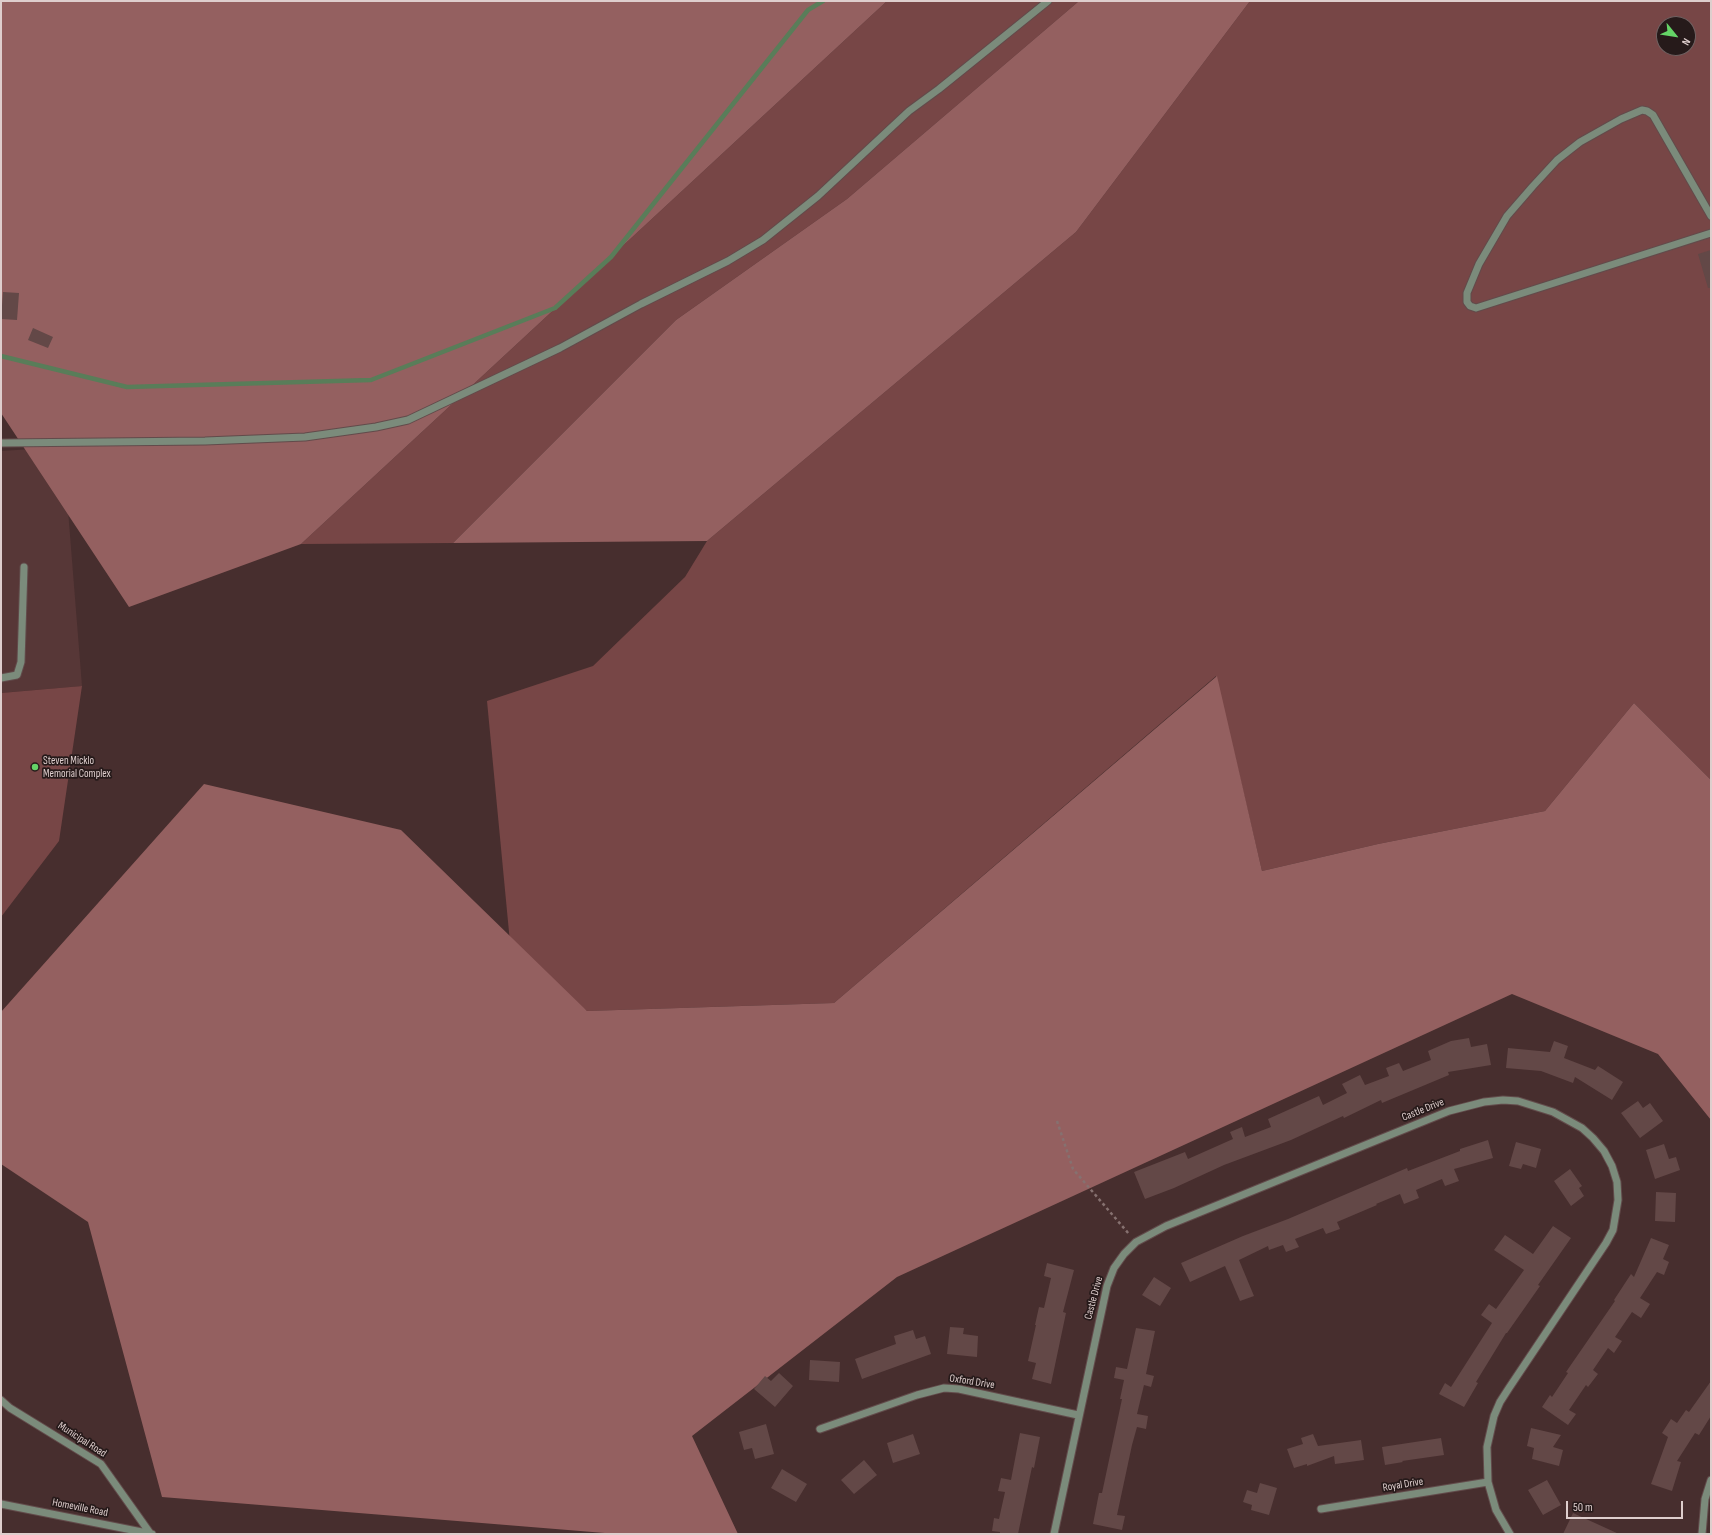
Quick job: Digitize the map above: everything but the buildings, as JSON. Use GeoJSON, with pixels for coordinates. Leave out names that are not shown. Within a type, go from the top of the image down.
{"type":"FeatureCollection","features":[{"type":"Feature","properties":{"kind":"street"},"geometry":{"type":"LineString","coordinates":[[1,443],[205,441],[305,436],[376,427],[408,420],[560,348],[641,304],[728,262],[763,240],[818,196],[909,111],[939,89],[1048,1]]}},
{"type":"Feature","properties":{"kind":"street"},"geometry":{"type":"LineString","coordinates":[[1711,216],[1653,115],[1648,111],[1642,110],[1621,119],[1580,142],[1558,160],[1533,186],[1507,216],[1480,264],[1467,293],[1467,302],[1470,306],[1476,308],[1711,233]]}},
{"type":"Feature","properties":{"kind":"street"},"geometry":{"type":"LineString","coordinates":[[1,678],[17,675],[21,662],[24,567]]}},
{"type":"Feature","properties":{"kind":"street","name":"Castle Drive"},"geometry":{"type":"LineString","coordinates":[[1054,1534],[1078,1415],[1107,1286],[1114,1268],[1124,1254],[1136,1242],[1166,1226],[1449,1111],[1490,1101],[1518,1102],[1553,1112],[1582,1128],[1600,1147],[1612,1166],[1617,1182],[1618,1200],[1613,1230],[1596,1260],[1500,1402],[1494,1416],[1487,1447],[1488,1482],[1496,1510],[1510,1534]]}},
{"type":"Feature","properties":{"kind":"street","name":"Oxford Drive"},"geometry":{"type":"LineString","coordinates":[[820,1429],[917,1395],[944,1388],[966,1390],[1078,1415]]}},
{"type":"Feature","properties":{"kind":"street","name":"Municipal Road"},"geometry":{"type":"LineString","coordinates":[[1,1400],[10,1408],[101,1464],[152,1534]]}},
{"type":"Feature","properties":{"kind":"street"},"geometry":{"type":"LineString","coordinates":[[1702,1534],[1705,1499],[1711,1480]]}},
{"type":"Feature","properties":{"kind":"street","name":"Royal Drive"},"geometry":{"type":"LineString","coordinates":[[1321,1509],[1488,1482]]}},
{"type":"Feature","properties":{"kind":"street","name":"Homeville Road"},"geometry":{"type":"LineString","coordinates":[[1,1504],[152,1534]]}},
{"type":"Feature","properties":{"kind":"path"},"geometry":{"type":"LineString","coordinates":[[1057,1121],[1073,1169],[1136,1242]]}},
{"type":"Feature","properties":{"kind":"shaded area"},"geometry":{"type":"Polygon","coordinates":[[[1,1],[887,1],[301,544],[129,607],[1,413],[1,1]]]}},
{"type":"Feature","properties":{"kind":"shaded area"},"geometry":{"type":"Polygon","coordinates":[[[887,1],[1079,1],[847,199],[676,320],[453,543],[301,544],[887,1]]]}},
{"type":"Feature","properties":{"kind":"shaded area"},"geometry":{"type":"Polygon","coordinates":[[[1079,1],[1250,1],[1076,232],[707,541],[453,543],[676,320],[847,199],[1079,1]]]}},
{"type":"Feature","properties":{"kind":"shaded area"},"geometry":{"type":"Polygon","coordinates":[[[1250,1],[1711,1],[1711,780],[1634,703],[1545,811],[1378,844],[1262,871],[1216,676],[834,1003],[587,1011],[511,953],[487,701],[593,666],[685,577],[707,541],[1076,232],[1250,1]]]}},
{"type":"Feature","properties":{"kind":"shaded area"},"geometry":{"type":"Polygon","coordinates":[[[63,447],[82,686],[1,693],[1,451],[63,447]]]}},
{"type":"Feature","properties":{"kind":"shaded area"},"geometry":{"type":"Polygon","coordinates":[[[1217,676],[1262,871],[1378,844],[1545,811],[1634,703],[1711,780],[1711,1120],[1658,1054],[1512,994],[897,1277],[692,1436],[738,1534],[617,1534],[162,1497],[88,1222],[1,1164],[1,1012],[204,784],[401,830],[587,1011],[834,1003],[1217,676]]]}},
{"type":"Feature","properties":{"kind":"shaded area","name":"Steven Micklo Memorial Complex"},"geometry":{"type":"Polygon","coordinates":[[[82,686],[59,841],[1,917],[1,693],[82,686]]]}},
{"type":"Feature","properties":{"kind":"waterway"},"geometry":{"type":"LineString","coordinates":[[1,356],[127,387],[371,380],[555,308],[611,257],[808,10],[823,1]]}},
{"type":"Feature","properties":{"kind":"place","name":"Steven Micklo Memorial Complex"},"geometry":{"type":"Point","coordinates":[35,767]}}]}
